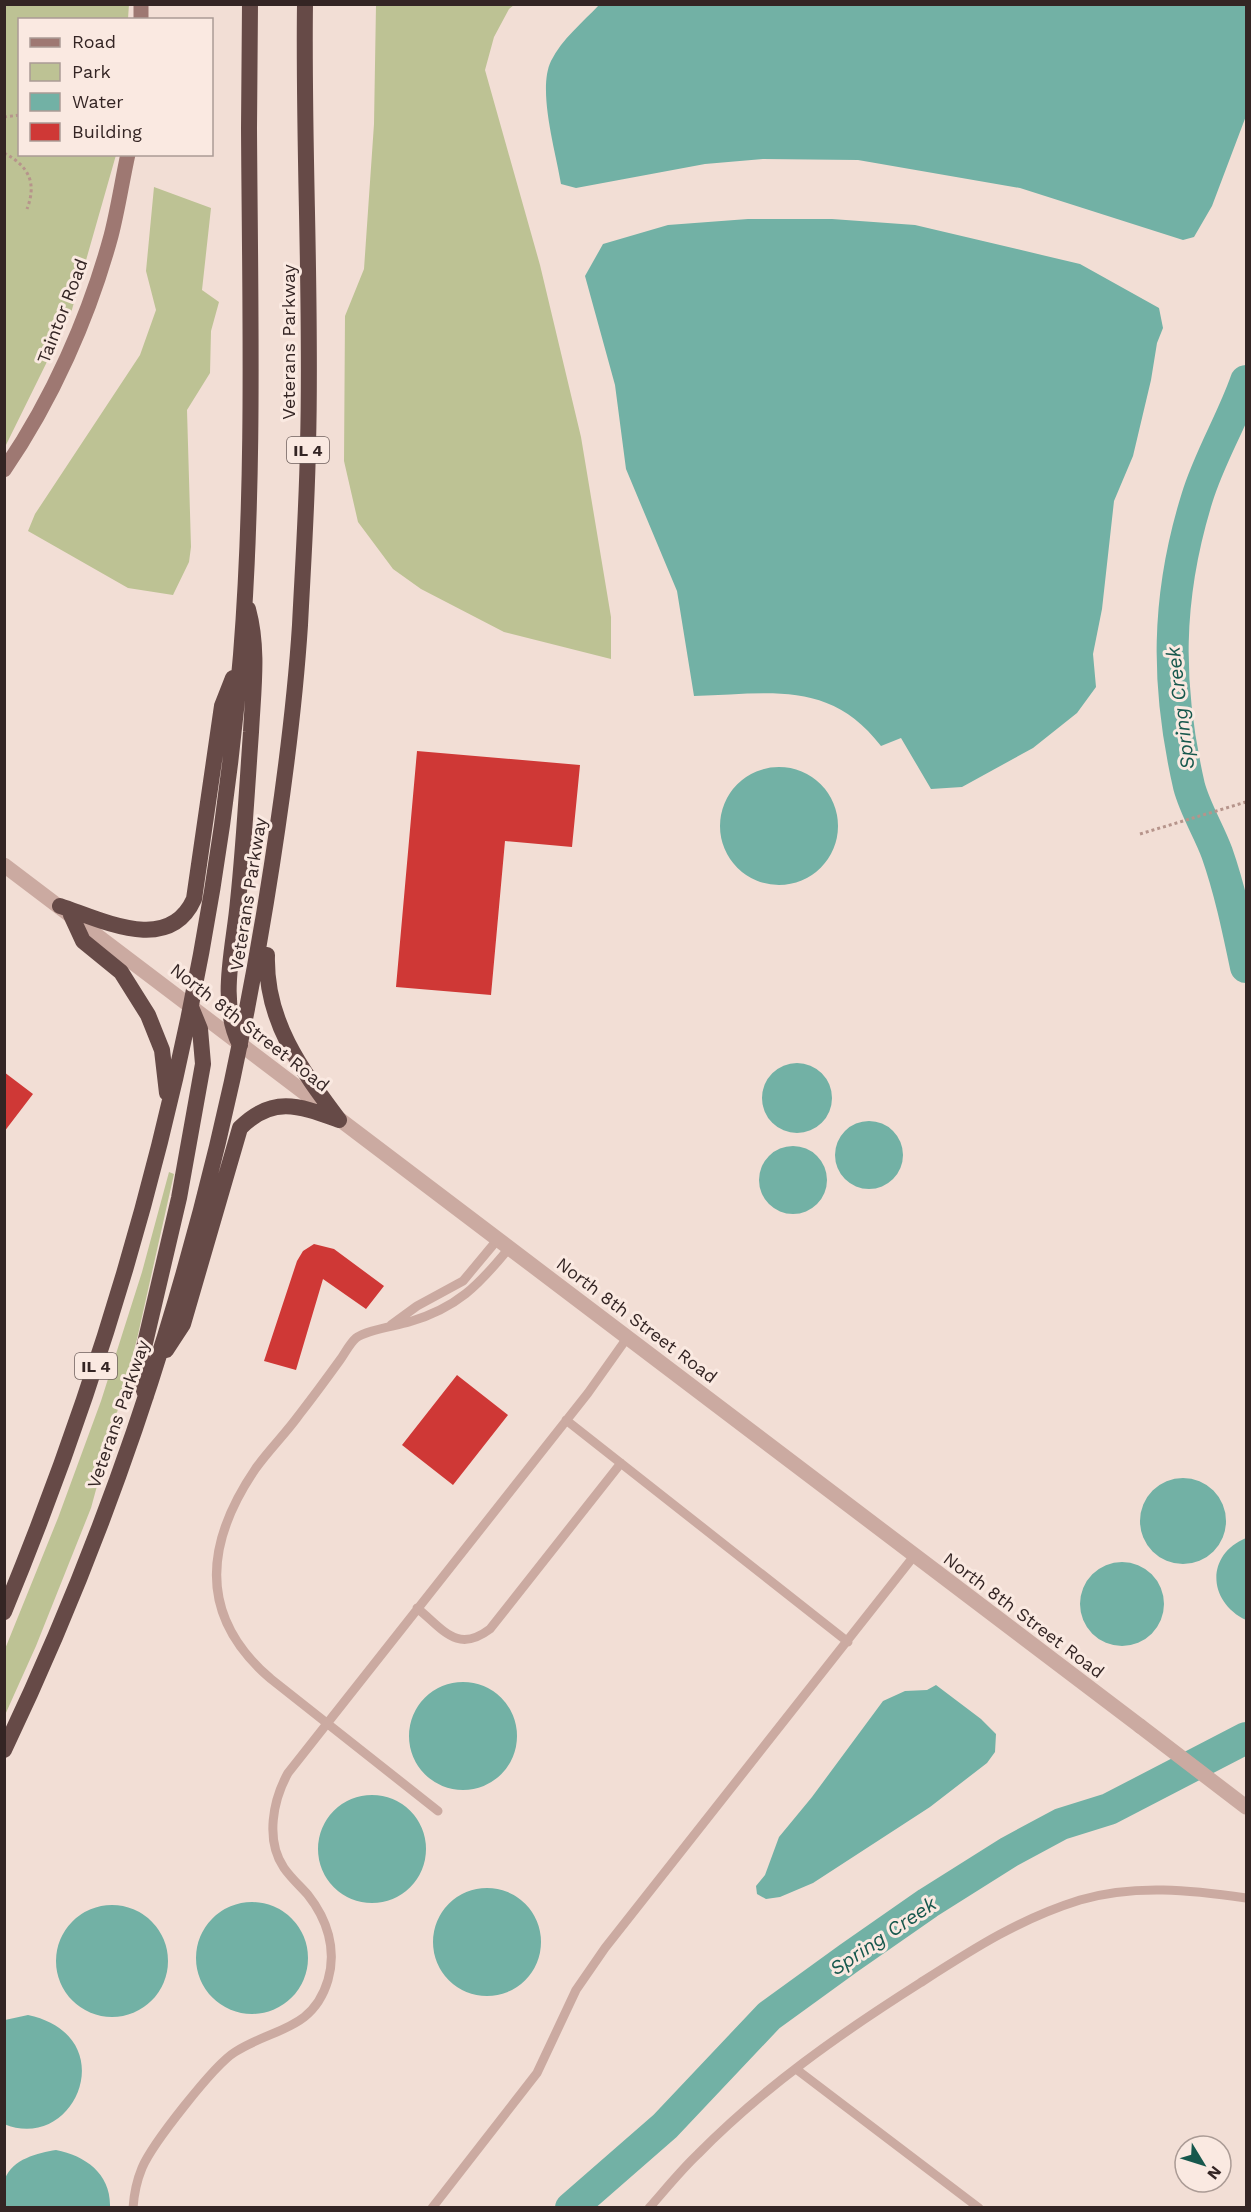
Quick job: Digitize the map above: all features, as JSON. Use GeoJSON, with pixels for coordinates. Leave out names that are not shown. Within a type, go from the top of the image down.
{"type":"FeatureCollection","features":[{"type":"Feature","properties":{"kind":"highway","name":"Veterans Parkway"},"geometry":{"type":"LineString","coordinates":[[4,1612],[33,1541],[94,1373],[168,1114],[191,1006],[230,761],[245,598],[250,494],[250,4]]}},
{"type":"Feature","properties":{"kind":"highway","name":"Veterans Parkway"},"geometry":{"type":"LineString","coordinates":[[4,1750],[79,1579],[157,1363],[196,1230],[240,1045],[268,892],[291,725],[300,630],[309,443],[305,4]]}},
{"type":"Feature","properties":{"kind":"highway"},"geometry":{"type":"LineString","coordinates":[[240,1045],[230,1018],[228,983],[242,858],[253,687],[255,633],[245,598]]}},
{"type":"Feature","properties":{"kind":"highway"},"geometry":{"type":"LineString","coordinates":[[66,911],[142,931],[164,928],[173,924],[190,909],[194,899],[201,856],[222,706],[240,658]]}},
{"type":"Feature","properties":{"kind":"highway"},"geometry":{"type":"LineString","coordinates":[[268,892],[266,979],[277,1021],[303,1073],[339,1120]]}},
{"type":"Feature","properties":{"kind":"highway"},"geometry":{"type":"LineString","coordinates":[[66,911],[83,941],[121,972],[148,1015],[162,1050],[168,1114]]}},
{"type":"Feature","properties":{"kind":"highway"},"geometry":{"type":"LineString","coordinates":[[146,1396],[138,1373],[179,1198],[203,1065],[200,1029],[191,1006]]}},
{"type":"Feature","properties":{"kind":"highway"},"geometry":{"type":"LineString","coordinates":[[157,1363],[183,1324],[240,1128],[257,1113],[281,1106],[302,1107],[339,1120]]}},
{"type":"Feature","properties":{"kind":"main road","name":"Taintor Road"},"geometry":{"type":"LineString","coordinates":[[4,470],[36,418],[82,320],[111,236],[128,156]]}},
{"type":"Feature","properties":{"kind":"street","name":"North 8th Street Road"},"geometry":{"type":"LineString","coordinates":[[4,865],[1243,1804]]}},
{"type":"Feature","properties":{"kind":"lane"},"geometry":{"type":"LineString","coordinates":[[387,1328],[417,1306],[463,1281],[504,1243]]}},
{"type":"Feature","properties":{"kind":"lane"},"geometry":{"type":"LineString","coordinates":[[438,1811],[257,1667],[236,1643],[228,1630],[219,1601],[217,1583],[219,1551],[239,1499],[256,1468],[357,1337],[412,1321],[449,1305],[471,1292],[504,1243]]}},
{"type":"Feature","properties":{"kind":"lane"},"geometry":{"type":"LineString","coordinates":[[133,2208],[137,2185],[150,2154],[209,2076],[234,2052],[297,2024],[321,1996],[328,1979],[331,1943],[326,1923],[307,1893],[283,1866],[276,1851],[273,1818],[276,1800],[288,1773],[566,1420],[627,1338]]}},
{"type":"Feature","properties":{"kind":"lane"},"geometry":{"type":"LineString","coordinates":[[566,1420],[848,1642]]}},
{"type":"Feature","properties":{"kind":"lane"},"geometry":{"type":"LineString","coordinates":[[417,1608],[457,1639],[468,1641],[479,1637],[490,1629],[621,1463]]}},
{"type":"Feature","properties":{"kind":"lane"},"geometry":{"type":"LineString","coordinates":[[432,2208],[537,2073],[576,1990],[605,1948],[914,1556]]}},
{"type":"Feature","properties":{"kind":"lane"},"geometry":{"type":"LineString","coordinates":[[649,2208],[697,2154],[766,2092],[850,2028],[1002,1931],[1071,1904],[1140,1890],[1201,1891],[1246,1898]]}},
{"type":"Feature","properties":{"kind":"lane"},"geometry":{"type":"LineString","coordinates":[[796,2069],[979,2208]]}},
{"type":"Feature","properties":{"kind":"path"},"geometry":{"type":"LineString","coordinates":[[4,153],[20,162],[31,179],[32,189],[27,210]]}},
{"type":"Feature","properties":{"kind":"path"},"geometry":{"type":"LineString","coordinates":[[1140,834],[1246,802]]}},
{"type":"Feature","properties":{"kind":"green space"},"geometry":{"type":"Polygon","coordinates":[[[5,4],[129,4],[128,18],[18,18],[18,156],[116,156],[71,313],[5,447],[5,4]]]}},
{"type":"Feature","properties":{"kind":"green space"},"geometry":{"type":"Polygon","coordinates":[[[376,5],[514,5],[509,9],[494,37],[485,70],[540,265],[581,437],[611,617],[611,659],[504,632],[421,589],[393,569],[358,522],[344,461],[345,316],[364,269],[374,124],[376,5]]]}},
{"type":"Feature","properties":{"kind":"green space"},"geometry":{"type":"Polygon","coordinates":[[[154,187],[211,208],[202,290],[219,302],[211,331],[210,373],[187,410],[191,547],[189,562],[173,595],[128,588],[28,531],[35,514],[140,355],[156,310],[146,271],[154,187]]]}},
{"type":"Feature","properties":{"kind":"green space"},"geometry":{"type":"Polygon","coordinates":[[[169,1172],[174,1174],[137,1339],[91,1508],[36,1646],[5,1715],[5,1649],[58,1518],[101,1401],[142,1272],[169,1172]]]}},
{"type":"Feature","properties":{"kind":"water"},"geometry":{"type":"Polygon","coordinates":[[[599,5],[1246,5],[1246,116],[1212,206],[1194,237],[1183,240],[1020,188],[858,160],[763,159],[705,164],[576,188],[561,184],[547,104],[547,73],[561,45],[599,5]]]}},
{"type":"Feature","properties":{"kind":"water"},"geometry":{"type":"Polygon","coordinates":[[[748,219],[832,219],[915,225],[1080,264],[1159,308],[1163,328],[1157,343],[1151,380],[1133,456],[1114,501],[1102,609],[1093,654],[1096,687],[1077,713],[1033,748],[962,787],[931,789],[901,738],[881,746],[861,725],[841,710],[819,700],[772,693],[694,696],[677,591],[626,469],[615,385],[585,276],[603,244],[668,225],[748,219]]]}},
{"type":"Feature","properties":{"kind":"water"},"geometry":{"type":"Polygon","coordinates":[[[779,767],[802,771],[821,784],[834,803],[838,826],[834,849],[821,868],[802,881],[779,885],[756,881],[737,868],[724,849],[720,826],[724,803],[737,784],[756,771],[779,767]]]}},
{"type":"Feature","properties":{"kind":"water"},"geometry":{"type":"Polygon","coordinates":[[[797,1063],[816,1069],[826,1079],[832,1098],[826,1117],[816,1127],[797,1133],[778,1127],[768,1117],[762,1098],[768,1079],[778,1069],[797,1063]]]}},
{"type":"Feature","properties":{"kind":"water"},"geometry":{"type":"Polygon","coordinates":[[[869,1121],[882,1124],[893,1131],[900,1142],[903,1155],[900,1168],[893,1179],[882,1186],[869,1189],[856,1186],[845,1179],[838,1168],[835,1155],[838,1142],[845,1131],[856,1124],[869,1121]]]}},
{"type":"Feature","properties":{"kind":"water"},"geometry":{"type":"Polygon","coordinates":[[[793,1146],[806,1149],[817,1156],[824,1167],[827,1180],[824,1193],[817,1204],[806,1211],[793,1214],[780,1211],[769,1204],[762,1193],[759,1180],[762,1167],[769,1156],[780,1149],[793,1146]]]}},
{"type":"Feature","properties":{"kind":"water"},"geometry":{"type":"Polygon","coordinates":[[[1183,1478],[1207,1485],[1219,1497],[1226,1521],[1219,1545],[1207,1557],[1183,1564],[1159,1557],[1147,1545],[1140,1521],[1147,1497],[1159,1485],[1183,1478]]]}},
{"type":"Feature","properties":{"kind":"water"},"geometry":{"type":"Polygon","coordinates":[[[1246,1538],[1246,1620],[1233,1612],[1224,1602],[1218,1591],[1216,1579],[1223,1555],[1246,1538]]]}},
{"type":"Feature","properties":{"kind":"water"},"geometry":{"type":"Polygon","coordinates":[[[1122,1562],[1138,1565],[1152,1574],[1161,1588],[1164,1604],[1161,1620],[1152,1634],[1138,1643],[1122,1646],[1106,1643],[1092,1634],[1083,1620],[1080,1604],[1083,1588],[1092,1574],[1106,1565],[1122,1562]]]}},
{"type":"Feature","properties":{"kind":"water"},"geometry":{"type":"Polygon","coordinates":[[[463,1682],[484,1686],[501,1698],[513,1715],[517,1736],[513,1757],[501,1774],[484,1786],[463,1790],[442,1786],[425,1774],[413,1757],[409,1736],[413,1715],[425,1698],[442,1686],[463,1682]]]}},
{"type":"Feature","properties":{"kind":"water"},"geometry":{"type":"Polygon","coordinates":[[[936,1685],[981,1719],[996,1734],[995,1752],[987,1763],[930,1807],[813,1883],[780,1897],[766,1899],[757,1894],[756,1886],[765,1875],[779,1837],[812,1797],[883,1701],[905,1691],[927,1690],[936,1685]]]}},
{"type":"Feature","properties":{"kind":"water"},"geometry":{"type":"Polygon","coordinates":[[[372,1795],[393,1799],[410,1811],[422,1828],[426,1849],[422,1870],[410,1887],[393,1899],[372,1903],[351,1899],[334,1887],[322,1870],[318,1849],[322,1828],[334,1811],[351,1799],[372,1795]]]}},
{"type":"Feature","properties":{"kind":"water"},"geometry":{"type":"Polygon","coordinates":[[[487,1888],[508,1892],[525,1904],[537,1921],[541,1942],[537,1963],[525,1980],[508,1992],[487,1996],[466,1992],[449,1980],[437,1963],[433,1942],[437,1921],[449,1904],[466,1892],[487,1888]]]}},
{"type":"Feature","properties":{"kind":"water"},"geometry":{"type":"Polygon","coordinates":[[[252,1902],[274,1906],[292,1918],[304,1936],[308,1958],[304,1980],[292,1998],[274,2010],[252,2014],[230,2010],[212,1998],[200,1980],[196,1958],[200,1936],[212,1918],[230,1906],[252,1902]]]}},
{"type":"Feature","properties":{"kind":"water"},"geometry":{"type":"Polygon","coordinates":[[[112,1905],[134,1909],[152,1921],[164,1939],[168,1961],[164,1983],[152,2001],[134,2013],[112,2017],[90,2013],[72,2001],[60,1983],[56,1961],[60,1939],[72,1921],[90,1909],[112,1905]]]}},
{"type":"Feature","properties":{"kind":"water"},"geometry":{"type":"Polygon","coordinates":[[[28,2015],[58,2027],[75,2045],[82,2067],[79,2089],[68,2108],[51,2123],[29,2129],[4,2124],[5,2020],[28,2015]]]}},
{"type":"Feature","properties":{"kind":"water"},"geometry":{"type":"Polygon","coordinates":[[[56,2150],[77,2157],[95,2168],[106,2185],[110,2207],[5,2207],[4,2182],[13,2166],[34,2155],[56,2150]]]}},
{"type":"Feature","properties":{"kind":"building"},"geometry":{"type":"Polygon","coordinates":[[[417,751],[580,765],[572,847],[505,841],[491,995],[396,987],[417,751]]]}},
{"type":"Feature","properties":{"kind":"building"},"geometry":{"type":"Polygon","coordinates":[[[4,1072],[33,1094],[4,1132],[4,1072]]]}},
{"type":"Feature","properties":{"kind":"building"},"geometry":{"type":"Polygon","coordinates":[[[314,1244],[334,1249],[384,1286],[366,1309],[323,1279],[296,1370],[264,1361],[297,1261],[303,1251],[314,1244]]]}},
{"type":"Feature","properties":{"kind":"building"},"geometry":{"type":"Polygon","coordinates":[[[457,1375],[508,1415],[453,1485],[402,1445],[457,1375]]]}},
{"type":"Feature","properties":{"kind":"waterway","name":"Spring Creek"},"geometry":{"type":"LineString","coordinates":[[1246,381],[1197,498],[1179,571],[1173,642],[1176,712],[1189,786],[1222,867],[1246,967]]}},
{"type":"Feature","properties":{"kind":"waterway","name":"Spring Creek"},"geometry":{"type":"LineString","coordinates":[[571,2208],[665,2126],[769,2016],[849,1958],[928,1903],[1009,1852],[1061,1824],[1109,1809],[1246,1738]]}}]}
